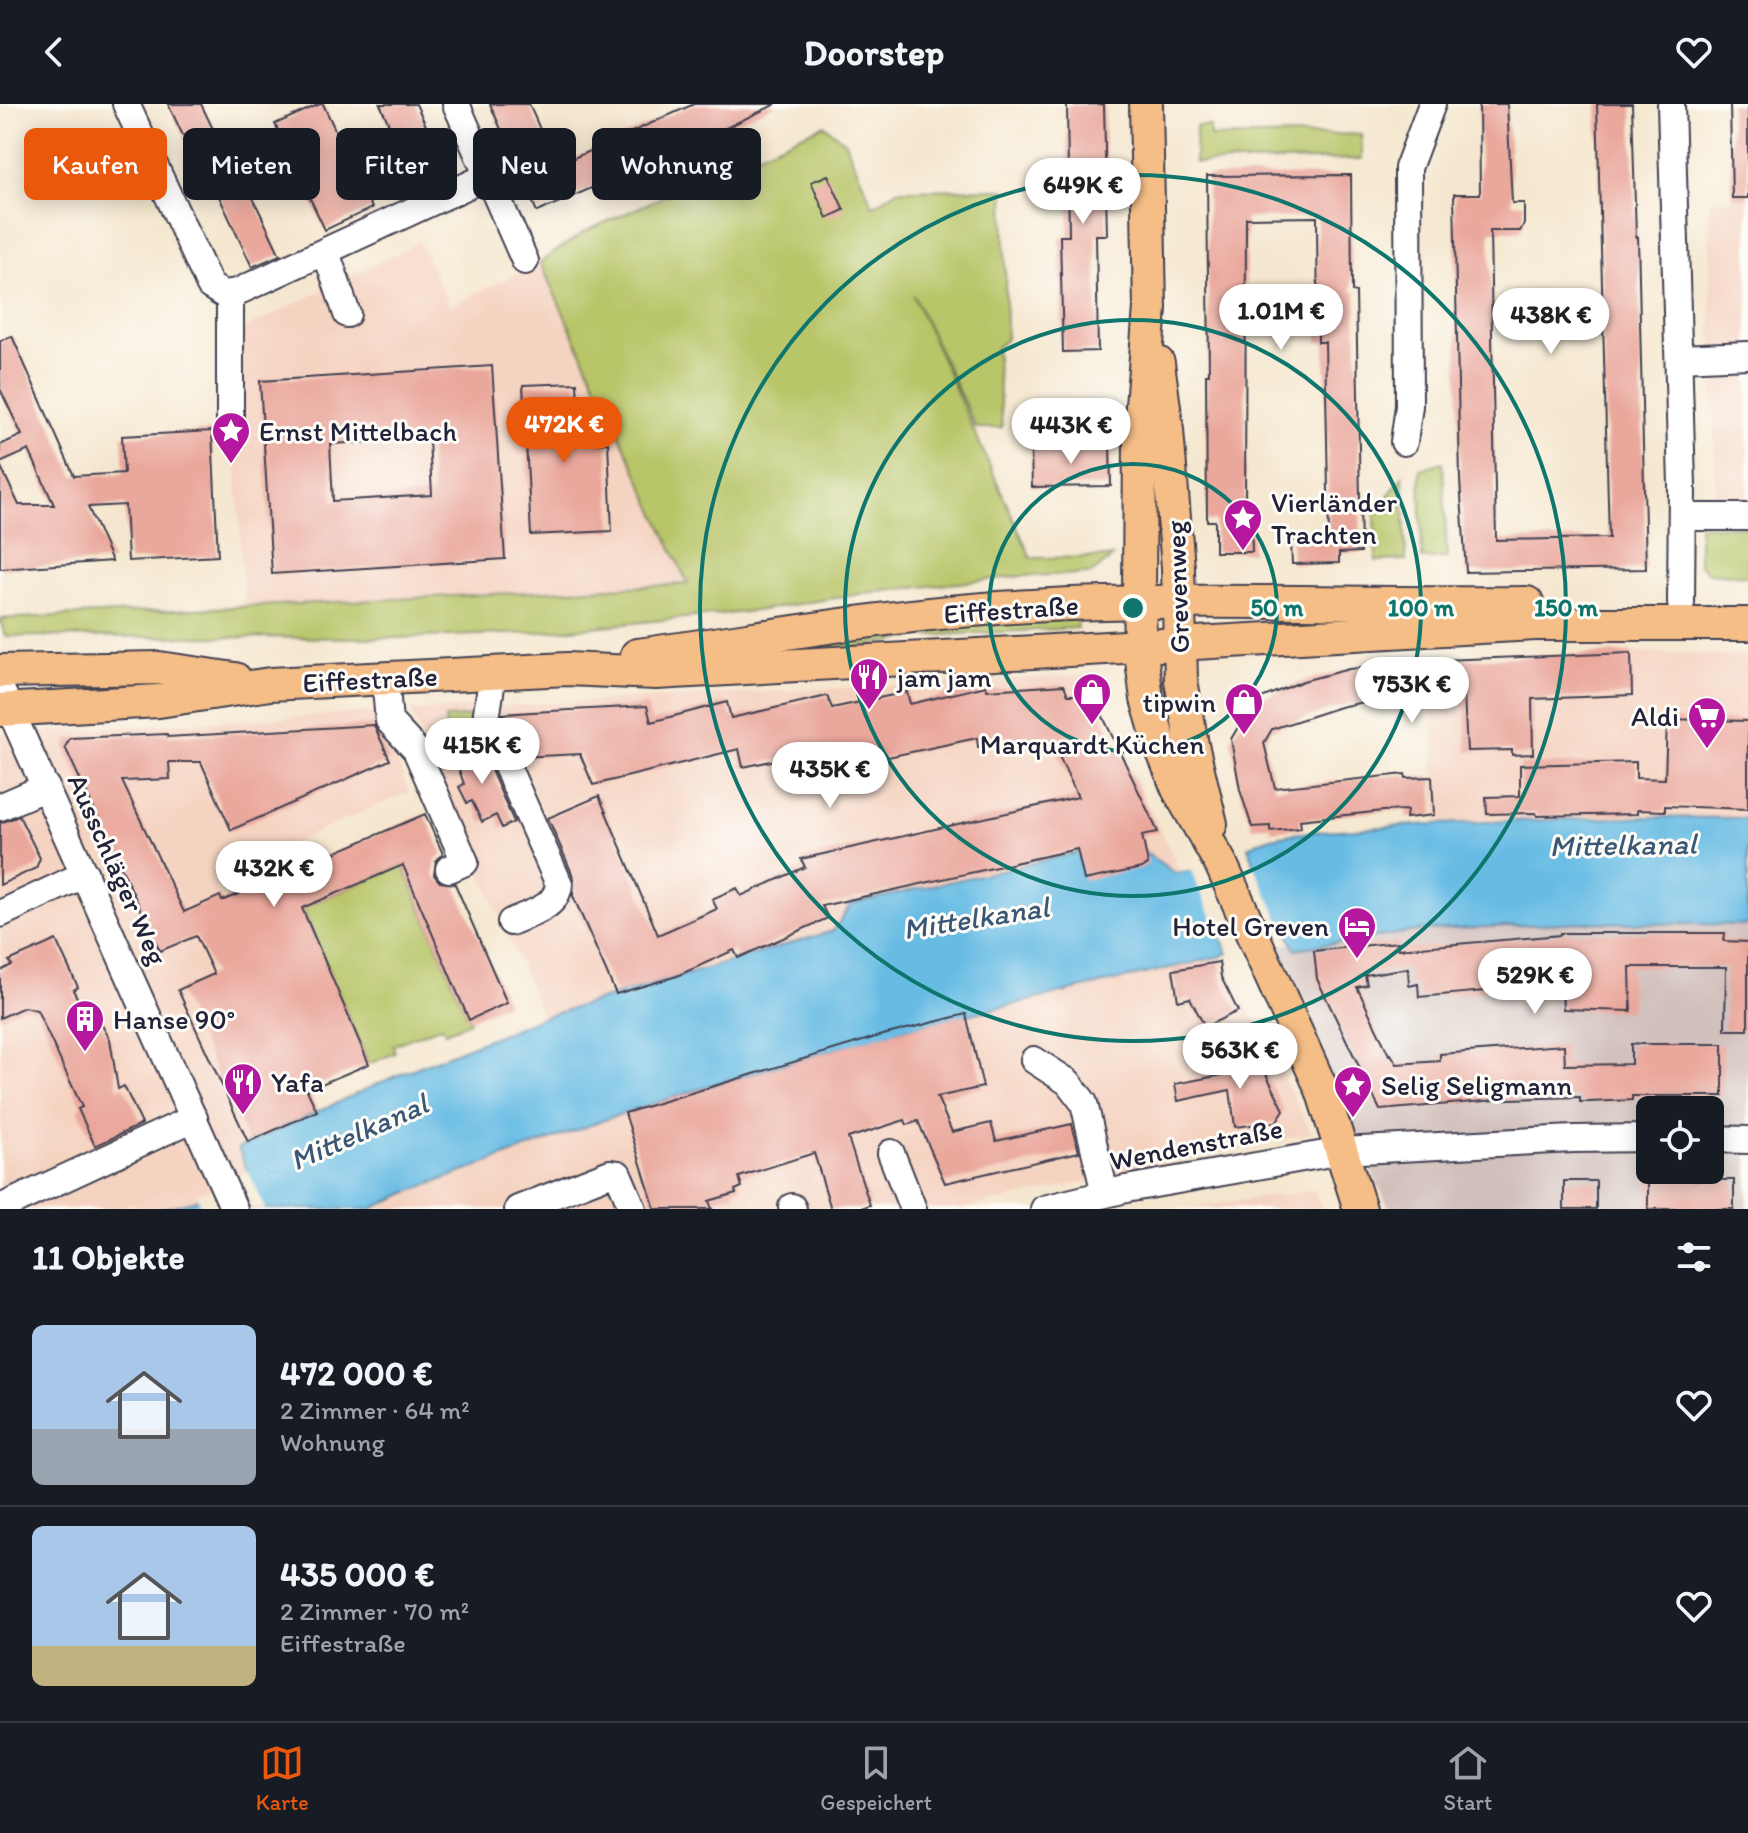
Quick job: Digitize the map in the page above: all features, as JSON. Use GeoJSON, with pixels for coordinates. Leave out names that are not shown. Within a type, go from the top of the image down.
{"type":"FeatureCollection","features":[{"type":"Feature","properties":{"kind":"main road","name":"Grevenweg"},"geometry":{"type":"LineString","coordinates":[[1146,104],[1150,308],[1140,430],[1139,603],[1140,645],[1147,699],[1178,789],[1221,864],[1322,1090],[1360,1209]]}},
{"type":"Feature","properties":{"kind":"main road","name":"Grevenweg"},"geometry":{"type":"LineString","coordinates":[[1150,308],[1167,430],[1183,697],[1221,864]]}},
{"type":"Feature","properties":{"kind":"main road","name":"Eiffestraße"},"geometry":{"type":"LineString","coordinates":[[567,669],[627,656],[892,619],[996,608],[1139,603],[1748,605]]}},
{"type":"Feature","properties":{"kind":"main road","name":"Eiffestraße"},"geometry":{"type":"LineString","coordinates":[[4,702],[159,701],[270,684],[567,669],[656,673],[1535,624],[1748,624]]}},
{"type":"Feature","properties":{"kind":"main road","name":"Eiffestraße"},"geometry":{"type":"LineString","coordinates":[[0,671],[159,668],[270,684]]}},
{"type":"Feature","properties":{"kind":"street"},"geometry":{"type":"LineString","coordinates":[[126,104],[210,286],[223,294],[230,294],[326,252],[473,183]]}},
{"type":"Feature","properties":{"kind":"street"},"geometry":{"type":"LineString","coordinates":[[456,104],[473,142]]}},
{"type":"Feature","properties":{"kind":"street"},"geometry":{"type":"LineString","coordinates":[[1404,442],[1409,406],[1408,168],[1432,104]]}},
{"type":"Feature","properties":{"kind":"street"},"geometry":{"type":"LineString","coordinates":[[1671,104],[1679,358],[1681,603]]}},
{"type":"Feature","properties":{"kind":"street"},"geometry":{"type":"LineString","coordinates":[[498,200],[525,261]]}},
{"type":"Feature","properties":{"kind":"street"},"geometry":{"type":"LineString","coordinates":[[326,252],[347,314]]}},
{"type":"Feature","properties":{"kind":"street"},"geometry":{"type":"LineString","coordinates":[[230,294],[230,420]]}},
{"type":"Feature","properties":{"kind":"street"},"geometry":{"type":"LineString","coordinates":[[1679,358],[1748,355]]}},
{"type":"Feature","properties":{"kind":"street"},"geometry":{"type":"LineString","coordinates":[[1682,517],[1748,517]]}},
{"type":"Feature","properties":{"kind":"street"},"geometry":{"type":"LineString","coordinates":[[493,673],[486,719],[559,884],[558,894],[552,902],[511,922]]}},
{"type":"Feature","properties":{"kind":"street"},"geometry":{"type":"LineString","coordinates":[[385,678],[389,721],[416,750],[465,862],[449,869]]}},
{"type":"Feature","properties":{"kind":"street","name":"Ausschläger Weg"},"geometry":{"type":"LineString","coordinates":[[4,702],[46,787],[234,1209]]}},
{"type":"Feature","properties":{"kind":"street"},"geometry":{"type":"LineString","coordinates":[[0,807],[46,787]]}},
{"type":"Feature","properties":{"kind":"street"},"geometry":{"type":"LineString","coordinates":[[0,914],[85,874]]}},
{"type":"Feature","properties":{"kind":"street"},"geometry":{"type":"LineString","coordinates":[[1034,1060],[1068,1082],[1084,1103],[1105,1194]]}},
{"type":"Feature","properties":{"kind":"street"},"geometry":{"type":"LineString","coordinates":[[0,1208],[194,1118]]}},
{"type":"Feature","properties":{"kind":"street","name":"Wendenstraße"},"geometry":{"type":"LineString","coordinates":[[1044,1209],[1105,1194],[1342,1151],[1636,1138]]}},
{"type":"Feature","properties":{"kind":"street"},"geometry":{"type":"LineString","coordinates":[[1724,1139],[1748,1140]]}},
{"type":"Feature","properties":{"kind":"street"},"geometry":{"type":"LineString","coordinates":[[891,1153],[913,1209]]}},
{"type":"Feature","properties":{"kind":"street"},"geometry":{"type":"LineString","coordinates":[[518,1209],[610,1173],[618,1174],[633,1209]]}},
{"type":"Feature","properties":{"kind":"shaded area"},"geometry":{"type":"Polygon","coordinates":[[[1748,199],[1748,502],[1725,500],[1715,493],[1709,200],[1748,199]]]}},
{"type":"Feature","properties":{"kind":"shaded area"},"geometry":{"type":"Polygon","coordinates":[[[419,242],[450,306],[540,262],[688,584],[244,606],[235,437],[223,393],[240,331],[419,242]]]}},
{"type":"Feature","properties":{"kind":"shaded area"},"geometry":{"type":"Polygon","coordinates":[[[1629,652],[1748,656],[1748,818],[1641,815],[1436,822],[1430,660],[1629,652]]]}},
{"type":"Feature","properties":{"kind":"shaded area"},"geometry":{"type":"Polygon","coordinates":[[[1085,675],[1180,871],[1175,872],[1129,841],[851,904],[833,931],[543,1017],[410,711],[1085,675]]]}},
{"type":"Feature","properties":{"kind":"shaded area"},"geometry":{"type":"Polygon","coordinates":[[[378,712],[409,792],[212,878],[318,1111],[238,1148],[250,1175],[193,1201],[160,1209],[145,1209],[132,1203],[117,1209],[0,1209],[0,734],[378,712]]]}},
{"type":"Feature","properties":{"kind":"shaded area"},"geometry":{"type":"Polygon","coordinates":[[[1580,922],[1748,925],[1748,1209],[1390,1209],[1261,947],[1417,931],[1580,922]]]}},
{"type":"Feature","properties":{"kind":"shaded area"},"geometry":{"type":"Polygon","coordinates":[[[1222,956],[1312,1133],[962,1209],[371,1209],[406,1193],[607,1119],[715,1084],[907,1029],[1222,956]]]}},
{"type":"Feature","properties":{"kind":"shaded area"},"geometry":{"type":"Polygon","coordinates":[[[1313,1190],[1322,1209],[1180,1209],[1313,1190]]]}},
{"type":"Feature","properties":{"kind":"green space"},"geometry":{"type":"Polygon","coordinates":[[[824,125],[845,142],[873,206],[897,190],[1004,189],[1006,339],[996,348],[1002,428],[976,428],[913,295],[1031,558],[1113,557],[1091,574],[1021,576],[866,593],[755,611],[531,633],[396,638],[5,636],[0,619],[688,584],[540,262],[586,231],[656,200],[761,200],[761,153],[824,125]]]}},
{"type":"Feature","properties":{"kind":"green space"},"geometry":{"type":"Polygon","coordinates":[[[1196,126],[1210,126],[1210,137],[1362,134],[1362,159],[1195,163],[1196,126]]]}},
{"type":"Feature","properties":{"kind":"green space"},"geometry":{"type":"Polygon","coordinates":[[[1443,462],[1447,558],[1422,559],[1420,469],[1443,462]]]}},
{"type":"Feature","properties":{"kind":"green space"},"geometry":{"type":"Polygon","coordinates":[[[1403,476],[1406,560],[1376,561],[1375,513],[1403,476]]]}},
{"type":"Feature","properties":{"kind":"green space"},"geometry":{"type":"Polygon","coordinates":[[[1699,525],[1748,527],[1748,576],[1709,573],[1699,564],[1699,525]]]}},
{"type":"Feature","properties":{"kind":"green space"},"geometry":{"type":"Polygon","coordinates":[[[1077,615],[1077,628],[922,636],[833,651],[827,644],[828,641],[1077,615]]]}},
{"type":"Feature","properties":{"kind":"green space"},"geometry":{"type":"Polygon","coordinates":[[[475,716],[486,740],[455,755],[447,738],[445,718],[475,716]]]}},
{"type":"Feature","properties":{"kind":"green space"},"geometry":{"type":"Polygon","coordinates":[[[403,865],[470,1022],[445,1032],[442,1026],[393,1045],[395,1053],[369,1064],[302,908],[403,865]]]}},
{"type":"Feature","properties":{"kind":"water","name":"Mittelkanal"},"geometry":{"type":"Polygon","coordinates":[[[1641,817],[1748,818],[1748,925],[1580,922],[1417,931],[1295,949],[1284,925],[1219,933],[1228,953],[1222,956],[907,1029],[715,1084],[607,1119],[406,1193],[371,1209],[160,1209],[193,1201],[249,1175],[238,1148],[393,1077],[543,1017],[833,931],[851,904],[1129,841],[1175,873],[1254,861],[1248,847],[1271,838],[1300,833],[1641,817]]]}},
{"type":"Feature","properties":{"kind":"pier"},"geometry":{"type":"Polygon","coordinates":[[[1251,860],[1287,935],[1282,929],[1224,936],[1227,943],[1224,943],[1190,869],[1251,860]]]}},
{"type":"Feature","properties":{"kind":"pier"},"geometry":{"type":"Polygon","coordinates":[[[248,1171],[265,1209],[202,1209],[196,1195],[248,1171]]]}},
{"type":"Feature","properties":{"kind":"building"},"geometry":{"type":"Polygon","coordinates":[[[168,104],[201,104],[212,128],[183,128],[183,136],[168,104]]]}},
{"type":"Feature","properties":{"kind":"building"},"geometry":{"type":"Polygon","coordinates":[[[323,104],[336,132],[336,200],[368,200],[372,208],[325,230],[311,200],[320,200],[320,128],[277,128],[275,124],[323,104]]]}},
{"type":"Feature","properties":{"kind":"building"},"geometry":{"type":"Polygon","coordinates":[[[380,104],[416,104],[427,128],[390,128],[380,104]]]}},
{"type":"Feature","properties":{"kind":"building"},"geometry":{"type":"Polygon","coordinates":[[[490,104],[529,104],[539,128],[500,128],[490,104]]]}},
{"type":"Feature","properties":{"kind":"building"},"geometry":{"type":"Polygon","coordinates":[[[694,104],[776,104],[726,128],[641,128],[694,104]]]}},
{"type":"Feature","properties":{"kind":"building"},"geometry":{"type":"Polygon","coordinates":[[[1104,104],[1107,235],[1096,235],[1098,351],[1063,352],[1060,236],[1069,236],[1067,105],[1104,104]]]}},
{"type":"Feature","properties":{"kind":"building"},"geometry":{"type":"Polygon","coordinates":[[[1479,104],[1507,104],[1512,203],[1524,203],[1524,224],[1520,231],[1490,231],[1496,540],[1609,538],[1597,104],[1632,104],[1646,569],[1466,572],[1460,480],[1454,194],[1480,194],[1479,104]]]}},
{"type":"Feature","properties":{"kind":"building"},"geometry":{"type":"Polygon","coordinates":[[[1730,104],[1748,104],[1748,198],[1732,198],[1730,104]]]}},
{"type":"Feature","properties":{"kind":"building"},"geometry":{"type":"Polygon","coordinates":[[[592,150],[592,188],[576,195],[576,157],[592,150]]]}},
{"type":"Feature","properties":{"kind":"building"},"geometry":{"type":"Polygon","coordinates":[[[828,175],[844,210],[827,218],[811,182],[828,175]]]}},
{"type":"Feature","properties":{"kind":"building"},"geometry":{"type":"Polygon","coordinates":[[[1351,175],[1361,552],[1339,553],[1339,563],[1292,564],[1291,541],[1329,540],[1325,342],[1318,342],[1317,217],[1246,218],[1245,518],[1251,517],[1252,552],[1215,552],[1215,521],[1207,521],[1207,176],[1351,175]]]}},
{"type":"Feature","properties":{"kind":"building"},"geometry":{"type":"Polygon","coordinates":[[[221,200],[254,200],[280,255],[252,267],[221,200]]]}},
{"type":"Feature","properties":{"kind":"building"},"geometry":{"type":"Polygon","coordinates":[[[532,200],[564,200],[537,212],[532,200]]]}},
{"type":"Feature","properties":{"kind":"building"},"geometry":{"type":"Polygon","coordinates":[[[12,336],[74,476],[124,473],[122,436],[212,431],[218,556],[128,561],[125,505],[88,507],[112,561],[0,569],[0,465],[19,505],[54,505],[29,450],[0,463],[0,445],[22,435],[0,389],[0,341],[12,336]]]}},
{"type":"Feature","properties":{"kind":"building"},"geometry":{"type":"Polygon","coordinates":[[[492,366],[505,559],[272,574],[260,381],[492,366]],[[429,439],[330,444],[333,501],[432,495],[429,439]]]}},
{"type":"Feature","properties":{"kind":"building"},"geometry":{"type":"Polygon","coordinates":[[[577,383],[580,445],[608,443],[612,531],[531,535],[523,385],[577,383]]]}},
{"type":"Feature","properties":{"kind":"building"},"geometry":{"type":"Polygon","coordinates":[[[1110,446],[1111,486],[1032,487],[1031,447],[1110,446]]]}},
{"type":"Feature","properties":{"kind":"building"},"geometry":{"type":"Polygon","coordinates":[[[1631,653],[1632,695],[1532,699],[1533,754],[1512,755],[1512,750],[1467,751],[1464,694],[1388,700],[1388,697],[1340,707],[1272,729],[1264,743],[1275,788],[1405,774],[1406,778],[1432,777],[1434,815],[1406,818],[1407,810],[1383,811],[1300,820],[1301,828],[1270,831],[1270,826],[1252,827],[1240,790],[1231,739],[1254,701],[1303,681],[1349,669],[1440,660],[1631,653]]]}},
{"type":"Feature","properties":{"kind":"building"},"geometry":{"type":"Polygon","coordinates":[[[1064,685],[1068,695],[1079,695],[1087,706],[1096,702],[1158,832],[1142,835],[1148,864],[1142,868],[1084,880],[1077,849],[822,906],[828,918],[738,958],[734,950],[677,976],[616,994],[573,896],[574,878],[548,818],[599,796],[658,935],[717,909],[712,899],[737,888],[741,896],[805,867],[801,859],[1078,797],[1052,741],[978,747],[977,738],[813,773],[809,753],[743,767],[739,749],[593,785],[580,754],[520,757],[503,717],[503,714],[647,706],[651,722],[727,702],[731,718],[827,696],[832,708],[907,692],[910,704],[986,686],[987,690],[1064,685]]]}},
{"type":"Feature","properties":{"kind":"building"},"geometry":{"type":"Polygon","coordinates":[[[1667,719],[1748,721],[1748,809],[1665,806],[1665,811],[1637,810],[1637,814],[1487,814],[1486,797],[1520,796],[1520,765],[1636,762],[1636,778],[1665,779],[1667,719]]]}},
{"type":"Feature","properties":{"kind":"building"},"geometry":{"type":"Polygon","coordinates":[[[374,725],[390,760],[231,830],[201,762],[169,762],[170,779],[122,781],[184,912],[220,896],[222,901],[425,814],[443,854],[436,860],[434,875],[440,882],[455,884],[507,1003],[469,1020],[403,865],[302,908],[369,1064],[307,1090],[317,1111],[248,1142],[178,990],[214,974],[196,936],[160,951],[65,747],[70,738],[167,734],[168,737],[374,725]]]}},
{"type":"Feature","properties":{"kind":"building"},"geometry":{"type":"Polygon","coordinates":[[[479,743],[514,822],[502,828],[496,815],[482,822],[472,801],[467,803],[459,787],[464,784],[454,755],[479,743]]]}},
{"type":"Feature","properties":{"kind":"building"},"geometry":{"type":"Polygon","coordinates":[[[19,816],[40,858],[36,868],[0,885],[0,823],[19,816]]]}},
{"type":"Feature","properties":{"kind":"building"},"geometry":{"type":"Polygon","coordinates":[[[1725,933],[1724,941],[1748,942],[1748,1030],[1725,1030],[1726,967],[1630,967],[1631,1011],[1563,1009],[1562,984],[1419,997],[1418,984],[1409,986],[1408,968],[1365,975],[1367,985],[1357,987],[1389,1055],[1397,1064],[1440,1061],[1440,1054],[1564,1045],[1565,1065],[1631,1064],[1631,1044],[1723,1044],[1723,1096],[1632,1096],[1632,1100],[1589,1102],[1580,1102],[1580,1097],[1509,1099],[1380,1110],[1317,979],[1314,951],[1398,942],[1398,949],[1560,935],[1725,933]]]}},
{"type":"Feature","properties":{"kind":"building","name":"Hanse 90°"},"geometry":{"type":"Polygon","coordinates":[[[56,940],[78,987],[73,990],[82,1007],[100,1022],[110,1039],[118,1089],[124,1086],[142,1124],[95,1146],[78,1109],[82,1107],[37,1010],[24,1007],[0,1018],[0,971],[12,965],[9,961],[56,940]]]}},
{"type":"Feature","properties":{"kind":"building"},"geometry":{"type":"Polygon","coordinates":[[[1219,962],[1221,977],[1238,1011],[1205,1027],[1190,998],[1178,1001],[1173,970],[1219,962]]]}},
{"type":"Feature","properties":{"kind":"building"},"geometry":{"type":"Polygon","coordinates":[[[966,1014],[983,1087],[937,1097],[952,1132],[991,1123],[996,1141],[1072,1124],[1079,1152],[945,1183],[918,1121],[907,1125],[905,1120],[848,1138],[870,1205],[858,1209],[831,1209],[814,1153],[739,1177],[742,1187],[735,1190],[736,1193],[709,1201],[712,1209],[655,1209],[625,1113],[879,1036],[966,1014]]]}},
{"type":"Feature","properties":{"kind":"building"},"geometry":{"type":"Polygon","coordinates":[[[1253,1048],[1284,1110],[1276,1122],[1235,1127],[1230,1090],[1178,1101],[1175,1084],[1227,1074],[1226,1063],[1253,1048]]]}},
{"type":"Feature","properties":{"kind":"building"},"geometry":{"type":"Polygon","coordinates":[[[1724,1180],[1734,1180],[1734,1209],[1648,1209],[1648,1184],[1724,1184],[1724,1180]]]}},
{"type":"Feature","properties":{"kind":"building"},"geometry":{"type":"Polygon","coordinates":[[[1564,1181],[1596,1181],[1596,1209],[1564,1209],[1564,1181]]]}},
{"type":"Feature","properties":{"kind":"place","name":"Ernst Mittelbach"},"geometry":{"type":"Point","coordinates":[231,465]}},
{"type":"Feature","properties":{"kind":"place","name":"Vierländer Trachten"},"geometry":{"type":"Point","coordinates":[1243,552]}},
{"type":"Feature","properties":{"kind":"place","name":"jam jam"},"geometry":{"type":"Point","coordinates":[869,711]}},
{"type":"Feature","properties":{"kind":"place","name":"Marquardt Küchen"},"geometry":{"type":"Point","coordinates":[1092,726]}},
{"type":"Feature","properties":{"kind":"place","name":"tipwin"},"geometry":{"type":"Point","coordinates":[1244,736]}},
{"type":"Feature","properties":{"kind":"place","name":"Aldi"},"geometry":{"type":"Point","coordinates":[1707,750]}},
{"type":"Feature","properties":{"kind":"place","name":"Hotel Greven"},"geometry":{"type":"Point","coordinates":[1357,960]}},
{"type":"Feature","properties":{"kind":"place","name":"Hanse 90°"},"geometry":{"type":"Point","coordinates":[85,1053]}},
{"type":"Feature","properties":{"kind":"place","name":"Yafa"},"geometry":{"type":"Point","coordinates":[243,1116]}},
{"type":"Feature","properties":{"kind":"place","name":"Selig Seligmann"},"geometry":{"type":"Point","coordinates":[1353,1119]}}]}
